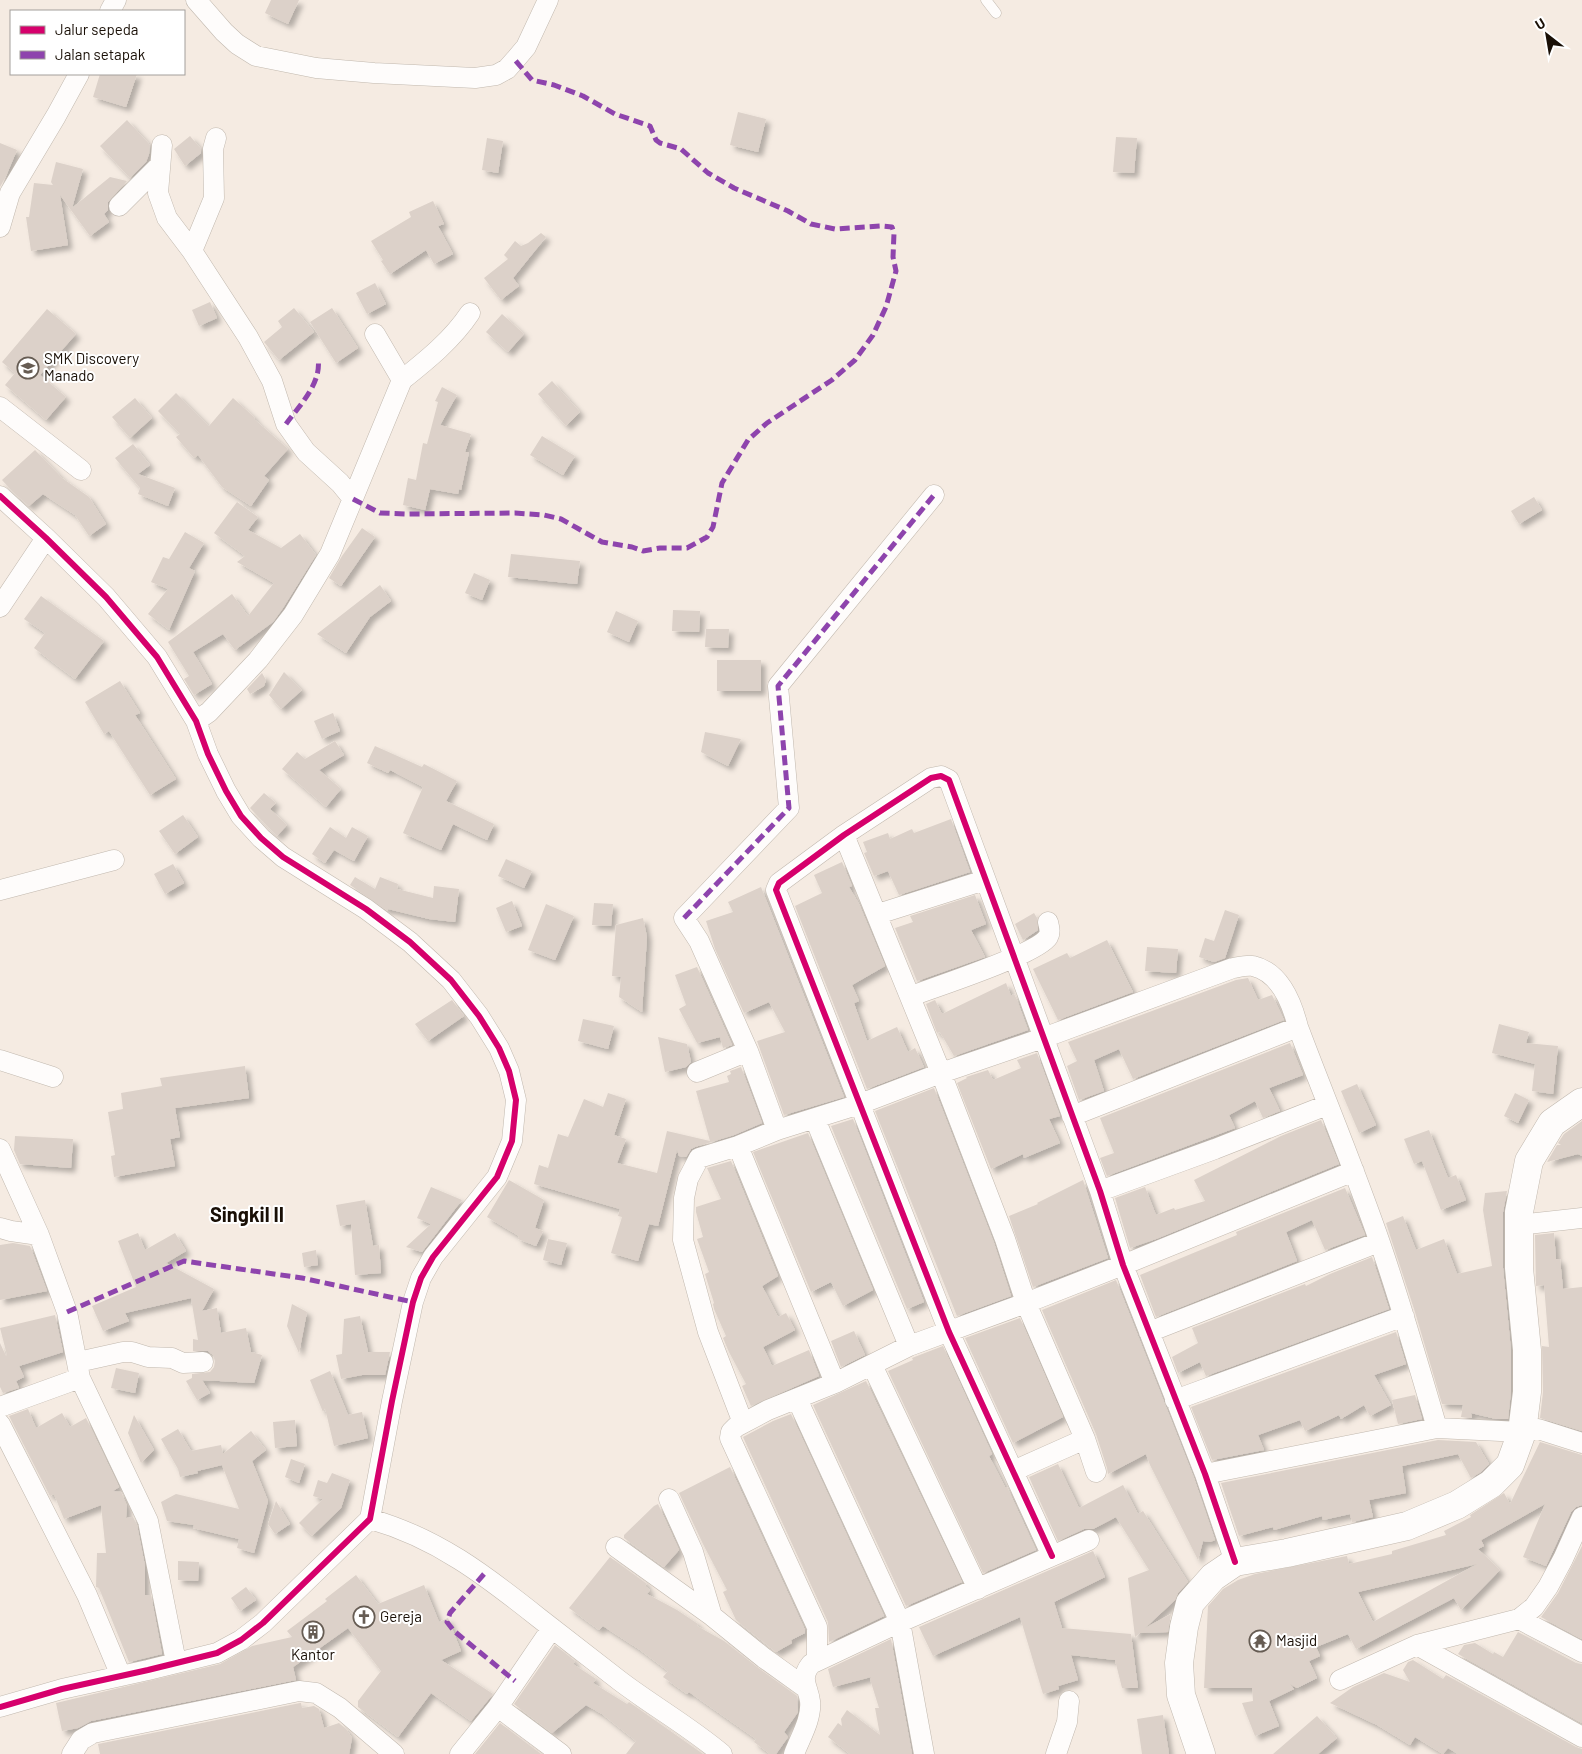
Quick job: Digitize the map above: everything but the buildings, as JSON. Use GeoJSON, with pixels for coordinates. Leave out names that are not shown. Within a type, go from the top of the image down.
{"type":"FeatureCollection","features":[{"type":"Feature","properties":{"kind":"street"},"geometry":{"type":"LineString","coordinates":[[196,0],[237,44],[256,56],[316,68],[476,78],[496,75],[507,69],[526,47],[548,0]]}},
{"type":"Feature","properties":{"kind":"street"},"geometry":{"type":"LineString","coordinates":[[0,228],[10,193],[78,75]]}},
{"type":"Feature","properties":{"kind":"street"},"geometry":{"type":"LineString","coordinates":[[192,251],[214,198],[213,149],[216,138]]}},
{"type":"Feature","properties":{"kind":"street"},"geometry":{"type":"LineString","coordinates":[[162,145],[158,193],[167,218],[192,251],[248,337],[272,381],[286,424],[306,452],[340,483],[353,499]]}},
{"type":"Feature","properties":{"kind":"street"},"geometry":{"type":"LineString","coordinates":[[120,206],[159,166]]}},
{"type":"Feature","properties":{"kind":"street"},"geometry":{"type":"LineString","coordinates":[[196,721],[209,712],[258,660],[293,615],[330,554],[402,380],[441,347],[463,324],[470,313]]}},
{"type":"Feature","properties":{"kind":"street"},"geometry":{"type":"LineString","coordinates":[[374,334],[402,380]]}},
{"type":"Feature","properties":{"kind":"street"},"geometry":{"type":"LineString","coordinates":[[0,407],[81,470]]}},
{"type":"Feature","properties":{"kind":"street"},"geometry":{"type":"LineString","coordinates":[[777,1130],[748,1052],[703,949],[684,918],[789,808],[778,686],[934,495]]}},
{"type":"Feature","properties":{"kind":"street"},"geometry":{"type":"LineString","coordinates":[[0,496],[106,597],[157,656],[196,721],[208,754],[226,791],[241,816],[261,838],[283,857],[366,909],[410,942],[451,980],[479,1016],[499,1048],[509,1071],[516,1100],[512,1141],[497,1177],[433,1257],[421,1278],[413,1302],[370,1519],[263,1623],[241,1640],[218,1652],[62,1689],[0,1707]]}},
{"type":"Feature","properties":{"kind":"street"},"geometry":{"type":"LineString","coordinates":[[0,608],[46,538]]}},
{"type":"Feature","properties":{"kind":"street"},"geometry":{"type":"LineString","coordinates":[[1052,1556],[949,1332],[776,890],[779,883],[844,835],[931,778],[941,776],[949,780],[1100,1191],[1123,1265],[1205,1474],[1235,1562]]}},
{"type":"Feature","properties":{"kind":"street"},"geometry":{"type":"LineString","coordinates":[[844,835],[878,914],[941,1073],[1005,1239],[1026,1304],[1085,1439],[1096,1472]]}},
{"type":"Feature","properties":{"kind":"street"},"geometry":{"type":"LineString","coordinates":[[0,890],[114,860]]}},
{"type":"Feature","properties":{"kind":"street"},"geometry":{"type":"LineString","coordinates":[[878,914],[985,880]]}},
{"type":"Feature","properties":{"kind":"street"},"geometry":{"type":"LineString","coordinates":[[911,996],[1014,958],[1038,946],[1047,938],[1050,932],[1048,922]]}},
{"type":"Feature","properties":{"kind":"street"},"geometry":{"type":"LineString","coordinates":[[743,1423],[708,1332],[683,1240],[684,1198],[688,1179],[699,1158],[738,1146],[777,1130],[860,1104],[1233,968],[1252,966],[1272,977],[1283,988],[1293,1010],[1327,1105],[1380,1242],[1437,1428]]}},
{"type":"Feature","properties":{"kind":"street"},"geometry":{"type":"LineString","coordinates":[[1072,1116],[1298,1027]]}},
{"type":"Feature","properties":{"kind":"street"},"geometry":{"type":"LineString","coordinates":[[697,1072],[748,1052]]}},
{"type":"Feature","properties":{"kind":"street"},"geometry":{"type":"LineString","coordinates":[[0,1060],[53,1077]]}},
{"type":"Feature","properties":{"kind":"street"},"geometry":{"type":"LineString","coordinates":[[1201,1754],[1181,1695],[1179,1663],[1184,1627],[1190,1603],[1213,1577],[1235,1562],[1287,1553],[1407,1526],[1457,1505],[1491,1484],[1510,1465],[1522,1432],[1527,1392],[1527,1350],[1519,1268],[1518,1225],[1529,1161],[1552,1123],[1582,1102]]}},
{"type":"Feature","properties":{"kind":"street"},"geometry":{"type":"LineString","coordinates":[[1100,1191],[1327,1105]]}},
{"type":"Feature","properties":{"kind":"street"},"geometry":{"type":"LineString","coordinates":[[815,1119],[909,1346]]}},
{"type":"Feature","properties":{"kind":"street"},"geometry":{"type":"LineString","coordinates":[[738,1146],[835,1383]]}},
{"type":"Feature","properties":{"kind":"street"},"geometry":{"type":"LineString","coordinates":[[0,1149],[39,1235],[67,1312],[79,1370],[148,1521],[176,1662]]}},
{"type":"Feature","properties":{"kind":"street"},"geometry":{"type":"LineString","coordinates":[[817,1661],[817,1627],[730,1438],[732,1432],[743,1423],[768,1410],[835,1383],[909,1346],[1026,1304],[1354,1171]]}},
{"type":"Feature","properties":{"kind":"street"},"geometry":{"type":"LineString","coordinates":[[1518,1225],[1582,1218]]}},
{"type":"Feature","properties":{"kind":"street"},"geometry":{"type":"LineString","coordinates":[[0,1228],[11,1232],[39,1235]]}},
{"type":"Feature","properties":{"kind":"street"},"geometry":{"type":"LineString","coordinates":[[1149,1332],[1380,1242]]}},
{"type":"Feature","properties":{"kind":"street"},"geometry":{"type":"LineString","coordinates":[[1175,1400],[1404,1316]]}},
{"type":"Feature","properties":{"kind":"street"},"geometry":{"type":"LineString","coordinates":[[0,1407],[79,1370],[123,1352],[132,1352],[148,1357],[172,1358],[183,1363],[203,1362]]}},
{"type":"Feature","properties":{"kind":"street"},"geometry":{"type":"LineString","coordinates":[[872,1366],[978,1589]]}},
{"type":"Feature","properties":{"kind":"street"},"geometry":{"type":"LineString","coordinates":[[797,1399],[900,1622],[924,1754]]}},
{"type":"Feature","properties":{"kind":"street"},"geometry":{"type":"LineString","coordinates":[[0,1424],[87,1595],[121,1676]]}},
{"type":"Feature","properties":{"kind":"street"},"geometry":{"type":"LineString","coordinates":[[1205,1474],[1437,1428],[1522,1432],[1538,1429],[1582,1443]]}},
{"type":"Feature","properties":{"kind":"street"},"geometry":{"type":"LineString","coordinates":[[1014,1471],[1085,1439]]}},
{"type":"Feature","properties":{"kind":"street"},"geometry":{"type":"LineString","coordinates":[[668,1499],[693,1552],[712,1616]]}},
{"type":"Feature","properties":{"kind":"street"},"geometry":{"type":"LineString","coordinates":[[1340,1680],[1417,1645],[1519,1619],[1534,1606],[1548,1587],[1563,1560],[1582,1517]]}},
{"type":"Feature","properties":{"kind":"street"},"geometry":{"type":"LineString","coordinates":[[370,1519],[394,1526],[433,1543],[484,1574],[709,1750]]}},
{"type":"Feature","properties":{"kind":"street"},"geometry":{"type":"LineString","coordinates":[[794,1754],[809,1714],[810,1701],[804,1679],[806,1670],[811,1664],[900,1622],[1090,1540]]}},
{"type":"Feature","properties":{"kind":"street"},"geometry":{"type":"LineString","coordinates":[[616,1547],[712,1616],[764,1658],[806,1688]]}},
{"type":"Feature","properties":{"kind":"street"},"geometry":{"type":"LineString","coordinates":[[1519,1619],[1582,1652]]}},
{"type":"Feature","properties":{"kind":"street"},"geometry":{"type":"LineString","coordinates":[[460,1754],[498,1707],[552,1628]]}},
{"type":"Feature","properties":{"kind":"street"},"geometry":{"type":"LineString","coordinates":[[1417,1645],[1582,1737]]}},
{"type":"Feature","properties":{"kind":"street"},"geometry":{"type":"LineString","coordinates":[[72,1754],[81,1740],[93,1733],[298,1692],[316,1693],[340,1708],[394,1754]]}},
{"type":"Feature","properties":{"kind":"street"},"geometry":{"type":"LineString","coordinates":[[1056,1754],[1067,1722],[1069,1701]]}},
{"type":"Feature","properties":{"kind":"street"},"geometry":{"type":"LineString","coordinates":[[498,1707],[561,1754]]}},
{"type":"Feature","properties":{"kind":"lane"},"geometry":{"type":"LineString","coordinates":[[986,0],[996,13]]}},
{"type":"Feature","properties":{"kind":"marked path"},"geometry":{"type":"LineString","coordinates":[[353,499],[380,513],[515,513],[544,515],[561,519],[602,542],[632,547],[643,551],[660,548],[687,548],[707,537],[713,527],[722,483],[748,440],[767,423],[832,380],[855,360],[873,335],[886,307],[896,271],[893,257],[894,233],[892,227],[835,229],[811,224],[788,211],[734,188],[708,173],[681,149],[656,140],[650,126],[615,114],[583,96],[554,85],[532,80],[515,60]]}},
{"type":"Feature","properties":{"kind":"marked path"},"geometry":{"type":"LineString","coordinates":[[286,424],[303,402],[317,377],[318,359]]}},
{"type":"Feature","properties":{"kind":"marked path"},"geometry":{"type":"LineString","coordinates":[[684,918],[789,808],[778,686],[934,495]]}},
{"type":"Feature","properties":{"kind":"marked path"},"geometry":{"type":"LineString","coordinates":[[67,1312],[184,1261],[302,1278],[413,1302]]}},
{"type":"Feature","properties":{"kind":"marked path"},"geometry":{"type":"LineString","coordinates":[[484,1574],[450,1613],[447,1622],[454,1631],[515,1681]]}},
{"type":"Feature","properties":{"kind":"cycle path"},"geometry":{"type":"LineString","coordinates":[[0,496],[106,597],[157,657],[196,721],[208,754],[226,791],[241,816],[261,838],[283,857],[366,909],[410,942],[451,980],[479,1016],[499,1048],[509,1071],[516,1100],[512,1141],[497,1177],[433,1257],[421,1278],[413,1302],[392,1401],[370,1519],[263,1623],[241,1640],[217,1653],[62,1689],[0,1707]]}},
{"type":"Feature","properties":{"kind":"cycle path"},"geometry":{"type":"LineString","coordinates":[[1052,1556],[949,1332],[776,890],[779,883],[844,835],[931,778],[941,776],[949,780],[1100,1191],[1123,1265],[1205,1474],[1235,1562]]}},
{"type":"Feature","properties":{"kind":"place","name":"SMK Discovery Manado"},"geometry":{"type":"Point","coordinates":[28,368]}},
{"type":"Feature","properties":{"kind":"place","name":"Gereja"},"geometry":{"type":"Point","coordinates":[364,1617]}},
{"type":"Feature","properties":{"kind":"place","name":"Kantor"},"geometry":{"type":"Point","coordinates":[313,1632]}},
{"type":"Feature","properties":{"kind":"place","name":"Masjid"},"geometry":{"type":"Point","coordinates":[1260,1641]}},
{"type":"Feature","properties":{"kind":"district","name":"Singkil II"},"geometry":{"type":"Point","coordinates":[247,1215]}}]}
